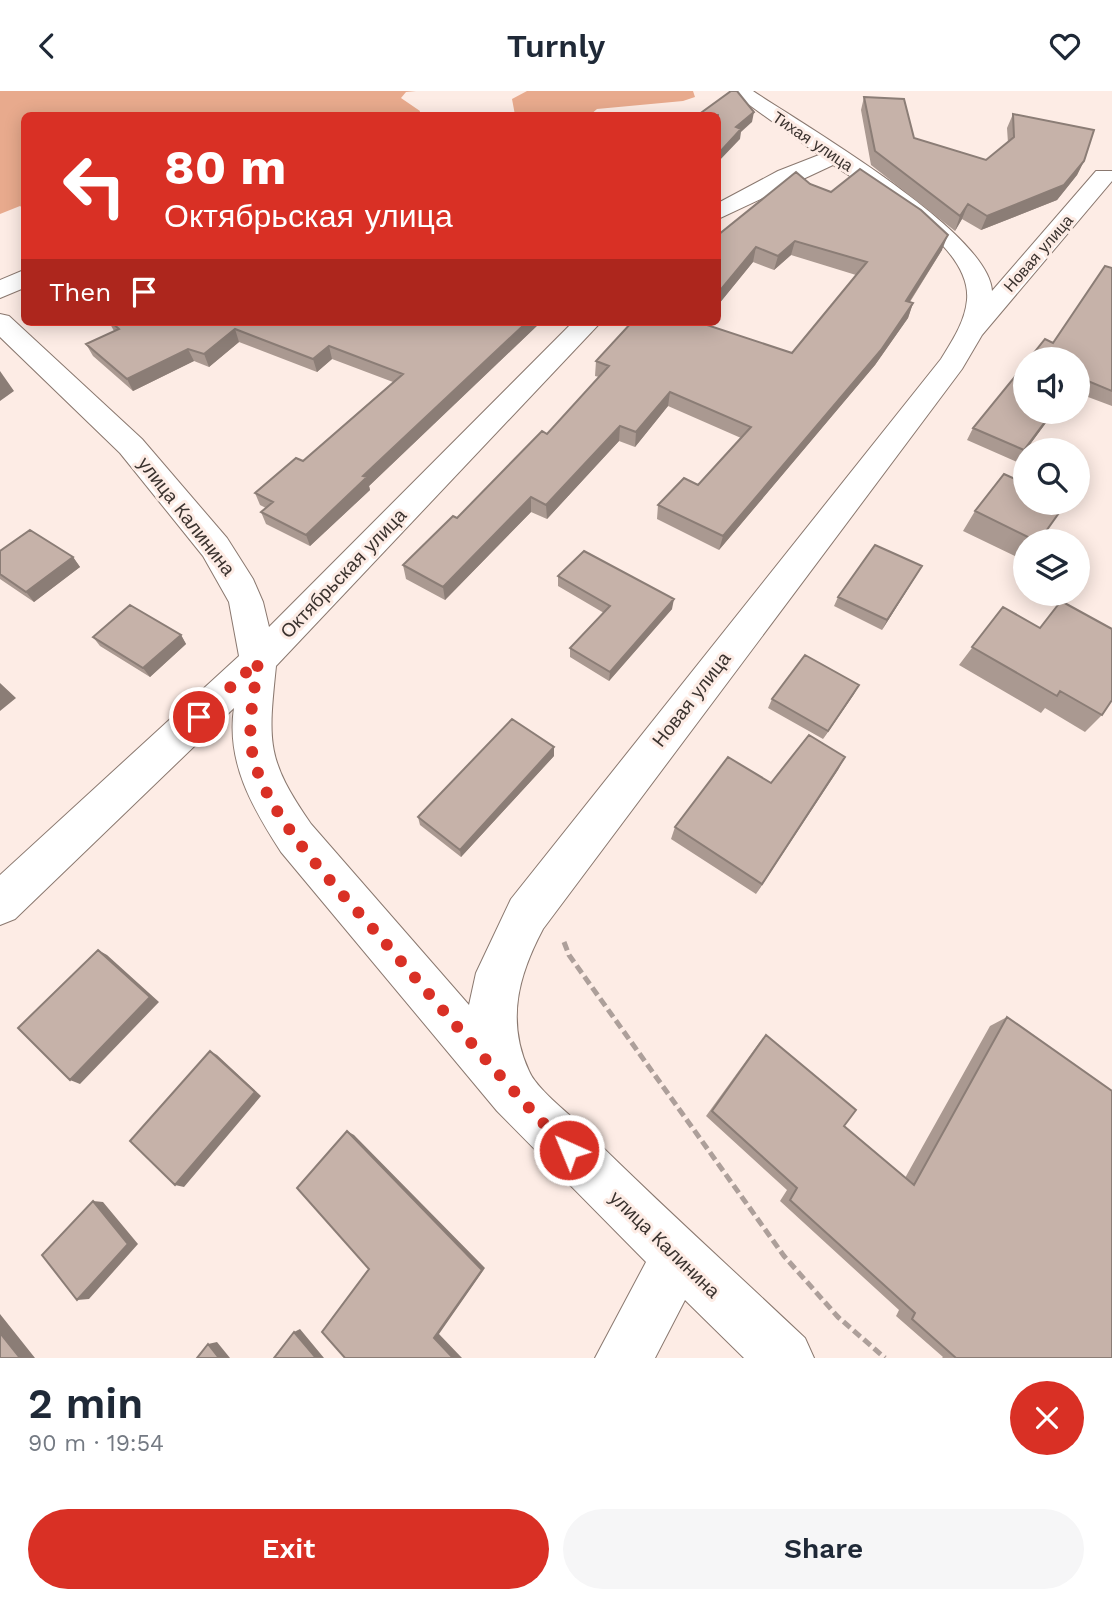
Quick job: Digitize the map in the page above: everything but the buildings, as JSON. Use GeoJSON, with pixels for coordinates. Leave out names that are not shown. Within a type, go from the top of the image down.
{"type":"FeatureCollection","features":[{"type":"Feature","properties":{"kind":"street","name":"Тихая улица"},"geometry":{"type":"LineString","coordinates":[[740,91],[948,237],[966,256],[977,275]]}},
{"type":"Feature","properties":{"kind":"street"},"geometry":{"type":"LineString","coordinates":[[721,210],[786,176],[836,156]]}},
{"type":"Feature","properties":{"kind":"street","name":"Новая улица"},"geometry":{"type":"LineString","coordinates":[[514,1094],[498,1058],[490,1019],[495,978],[527,914],[973,331],[1104,176]]}},
{"type":"Feature","properties":{"kind":"street","name":"Новая улица"},"geometry":{"type":"LineString","coordinates":[[973,331],[981,306],[977,275]]}},
{"type":"Feature","properties":{"kind":"street"},"geometry":{"type":"LineString","coordinates":[[0,290],[21,280]]}},
{"type":"Feature","properties":{"kind":"street","name":"улица Калинина"},"geometry":{"type":"LineString","coordinates":[[0,322],[131,446],[215,547],[236,579],[246,602],[258,661],[250,730],[253,757],[278,811],[296,838],[514,1094],[678,1257],[785,1358]]}},
{"type":"Feature","properties":{"kind":"street","name":"Октябрьская улица"},"geometry":{"type":"LineString","coordinates":[[0,904],[258,661],[584,326]]}},
{"type":"Feature","properties":{"kind":"street"},"geometry":{"type":"LineString","coordinates":[[624,1358],[678,1257]]}},
{"type":"Feature","properties":{"kind":"path"},"geometry":{"type":"LineString","coordinates":[[564,940],[569,955],[784,1256],[838,1317],[885,1358]]}},
{"type":"Feature","properties":{"kind":"shaded area"},"geometry":{"type":"Polygon","coordinates":[[[0,91],[416,91],[406,92],[401,98],[420,112],[21,112],[21,207],[0,214],[0,91]]]}},
{"type":"Feature","properties":{"kind":"shaded area"},"geometry":{"type":"Polygon","coordinates":[[[527,91],[693,91],[695,97],[683,101],[597,109],[594,112],[514,112],[512,99],[527,91]]]}},
{"type":"Feature","properties":{"kind":"route"},"geometry":{"type":"LineString","coordinates":[[199,717],[258,661],[250,730],[253,757],[278,811],[296,838],[514,1094],[569,1150]]}}]}
